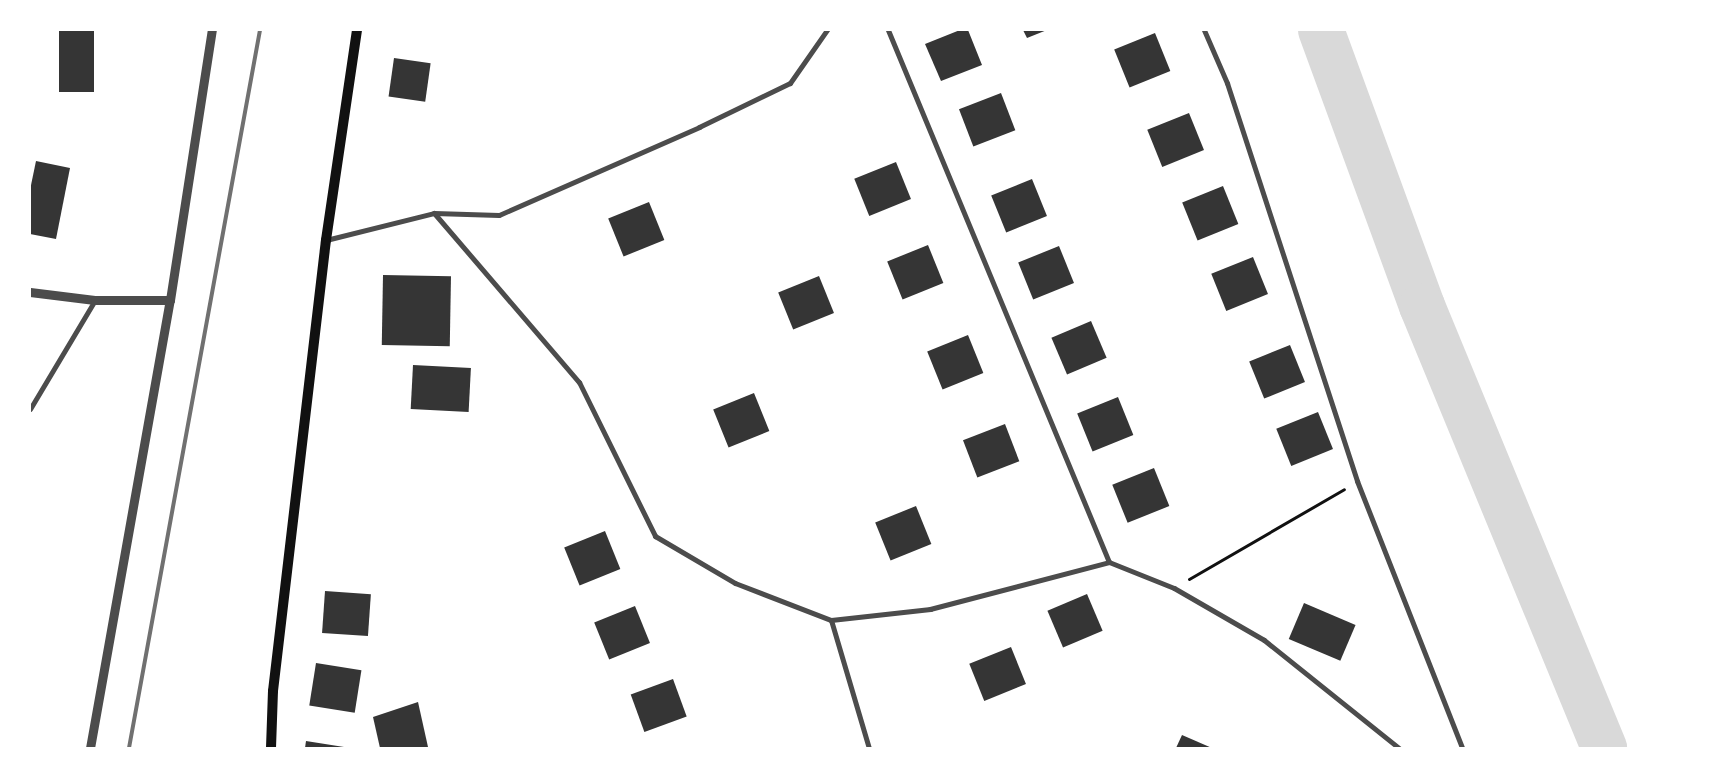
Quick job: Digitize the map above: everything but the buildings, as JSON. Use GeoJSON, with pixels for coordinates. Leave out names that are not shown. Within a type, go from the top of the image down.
{"type":"FeatureCollection","features":[{"type":"Feature","properties":{"kind":"main road"},"geometry":{"type":"LineString","coordinates":[[271,748],[273,691],[326,240],[357,30]]}},
{"type":"Feature","properties":{"kind":"street"},"geometry":{"type":"LineString","coordinates":[[90,748],[170,300],[212,30]]}},
{"type":"Feature","properties":{"kind":"street"},"geometry":{"type":"LineString","coordinates":[[326,240],[434,213],[499,215],[699,127],[790,83],[827,30]]}},
{"type":"Feature","properties":{"kind":"street"},"geometry":{"type":"LineString","coordinates":[[888,30],[1109,562]]}},
{"type":"Feature","properties":{"kind":"street"},"geometry":{"type":"LineString","coordinates":[[1204,30],[1226,84],[1357,481],[1462,748]]}},
{"type":"Feature","properties":{"kind":"street"},"geometry":{"type":"LineString","coordinates":[[434,213],[579,382],[655,536],[734,583],[831,620],[930,609],[1109,562],[1174,588],[1264,640],[1399,748]]}},
{"type":"Feature","properties":{"kind":"street"},"geometry":{"type":"LineString","coordinates":[[30,292],[95,300],[170,300]]}},
{"type":"Feature","properties":{"kind":"street"},"geometry":{"type":"LineString","coordinates":[[30,409],[95,300]]}},
{"type":"Feature","properties":{"kind":"street"},"geometry":{"type":"LineString","coordinates":[[831,620],[868,748]]}},
{"type":"Feature","properties":{"kind":"path"},"geometry":{"type":"LineString","coordinates":[[1174,588],[1357,481]]}},
{"type":"Feature","properties":{"kind":"waterway"},"geometry":{"type":"LineString","coordinates":[[1321,30],[1422,306],[1604,748]]}},
{"type":"Feature","properties":{"kind":"railway"},"geometry":{"type":"LineString","coordinates":[[129,748],[260,30]]}}]}
